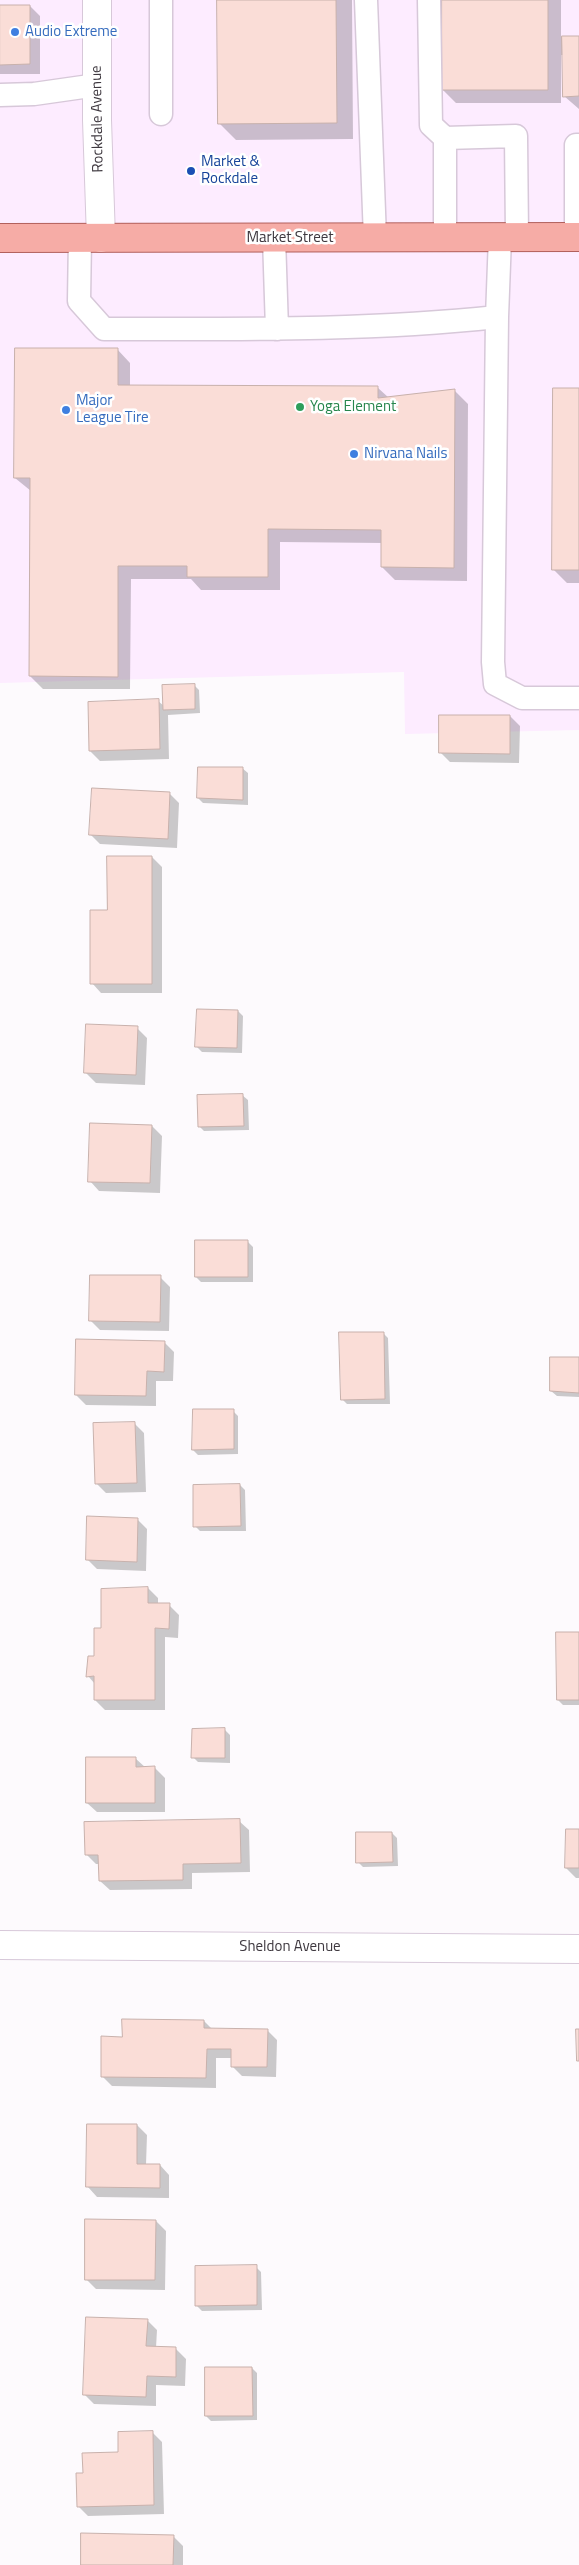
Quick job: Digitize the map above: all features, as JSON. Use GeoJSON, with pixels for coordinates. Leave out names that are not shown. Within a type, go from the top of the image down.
{"type":"FeatureCollection","features":[{"type":"Feature","properties":{"kind":"main road","name":"Market Street"},"geometry":{"type":"LineString","coordinates":[[0,238],[577,237]]}},
{"type":"Feature","properties":{"kind":"street","name":"Rockdale Avenue"},"geometry":{"type":"LineString","coordinates":[[90,238],[97,85],[97,0]]}},
{"type":"Feature","properties":{"kind":"street","name":"Sheldon Avenue"},"geometry":{"type":"LineString","coordinates":[[0,1945],[579,1949]]}},
{"type":"Feature","properties":{"kind":"lane"},"geometry":{"type":"LineString","coordinates":[[161,0],[161,114]]}},
{"type":"Feature","properties":{"kind":"lane"},"geometry":{"type":"LineString","coordinates":[[366,0],[375,238]]}},
{"type":"Feature","properties":{"kind":"lane"},"geometry":{"type":"LineString","coordinates":[[429,0],[431,125],[445,138],[516,136],[508,237],[497,318],[493,662],[495,684],[522,698],[579,698]]}},
{"type":"Feature","properties":{"kind":"lane"},"geometry":{"type":"LineString","coordinates":[[0,95],[34,94],[97,85]]}},
{"type":"Feature","properties":{"kind":"lane"},"geometry":{"type":"LineString","coordinates":[[445,138],[445,237]]}},
{"type":"Feature","properties":{"kind":"lane"},"geometry":{"type":"LineString","coordinates":[[577,237],[576,145],[579,145]]}},
{"type":"Feature","properties":{"kind":"lane"},"geometry":{"type":"LineString","coordinates":[[90,238],[78,301],[104,329],[277,329],[417,326],[497,318]]}},
{"type":"Feature","properties":{"kind":"lane"},"geometry":{"type":"LineString","coordinates":[[274,238],[277,329]]}},
{"type":"Feature","properties":{"kind":"shaded area"},"geometry":{"type":"Polygon","coordinates":[[[0,0],[579,0],[579,730],[405,734],[404,672],[0,683],[0,0]]]}},
{"type":"Feature","properties":{"kind":"building"},"geometry":{"type":"Polygon","coordinates":[[[217,0],[336,0],[337,123],[218,124],[217,0]]]}},
{"type":"Feature","properties":{"kind":"building"},"geometry":{"type":"Polygon","coordinates":[[[442,0],[548,0],[548,90],[442,90],[442,0]]]}},
{"type":"Feature","properties":{"kind":"building","name":"Audio Extreme"},"geometry":{"type":"Polygon","coordinates":[[[0,5],[30,5],[30,64],[0,65],[0,5]]]}},
{"type":"Feature","properties":{"kind":"building"},"geometry":{"type":"Polygon","coordinates":[[[562,36],[579,36],[579,96],[563,97],[562,36]]]}},
{"type":"Feature","properties":{"kind":"building"},"geometry":{"type":"Polygon","coordinates":[[[15,348],[118,348],[118,385],[378,386],[378,398],[455,389],[454,568],[381,567],[381,530],[268,529],[268,577],[187,577],[187,566],[118,566],[118,677],[29,676],[30,478],[14,478],[15,348]]]}},
{"type":"Feature","properties":{"kind":"building"},"geometry":{"type":"Polygon","coordinates":[[[553,388],[579,388],[579,570],[552,570],[553,388]]]}},
{"type":"Feature","properties":{"kind":"building"},"geometry":{"type":"Polygon","coordinates":[[[195,684],[195,709],[163,710],[162,685],[195,684]]]}},
{"type":"Feature","properties":{"kind":"building"},"geometry":{"type":"Polygon","coordinates":[[[159,699],[160,749],[89,751],[88,702],[159,699]]]}},
{"type":"Feature","properties":{"kind":"building"},"geometry":{"type":"Polygon","coordinates":[[[439,715],[510,715],[510,754],[439,753],[439,715]]]}},
{"type":"Feature","properties":{"kind":"building"},"geometry":{"type":"Polygon","coordinates":[[[198,767],[243,767],[243,800],[197,798],[198,767]]]}},
{"type":"Feature","properties":{"kind":"building"},"geometry":{"type":"Polygon","coordinates":[[[92,788],[170,792],[168,839],[89,835],[92,788]]]}},
{"type":"Feature","properties":{"kind":"building"},"geometry":{"type":"Polygon","coordinates":[[[107,856],[152,856],[152,984],[90,984],[90,910],[107,910],[107,856]]]}},
{"type":"Feature","properties":{"kind":"building"},"geometry":{"type":"Polygon","coordinates":[[[197,1009],[238,1010],[237,1048],[195,1047],[197,1009]]]}},
{"type":"Feature","properties":{"kind":"building"},"geometry":{"type":"Polygon","coordinates":[[[86,1024],[138,1026],[136,1075],[84,1073],[86,1024]]]}},
{"type":"Feature","properties":{"kind":"building"},"geometry":{"type":"Polygon","coordinates":[[[243,1094],[244,1126],[198,1127],[197,1095],[243,1094]]]}},
{"type":"Feature","properties":{"kind":"building"},"geometry":{"type":"Polygon","coordinates":[[[90,1123],[152,1125],[150,1183],[88,1182],[90,1123]]]}},
{"type":"Feature","properties":{"kind":"building"},"geometry":{"type":"Polygon","coordinates":[[[195,1240],[248,1240],[248,1277],[195,1277],[195,1240]]]}},
{"type":"Feature","properties":{"kind":"building"},"geometry":{"type":"Polygon","coordinates":[[[90,1275],[161,1275],[160,1322],[89,1321],[90,1275]]]}},
{"type":"Feature","properties":{"kind":"building"},"geometry":{"type":"Polygon","coordinates":[[[339,1332],[384,1332],[385,1399],[341,1400],[339,1332]]]}},
{"type":"Feature","properties":{"kind":"building"},"geometry":{"type":"Polygon","coordinates":[[[76,1339],[165,1341],[164,1372],[147,1371],[146,1396],[75,1395],[76,1339]]]}},
{"type":"Feature","properties":{"kind":"building"},"geometry":{"type":"Polygon","coordinates":[[[550,1357],[579,1357],[579,1393],[550,1391],[550,1357]]]}},
{"type":"Feature","properties":{"kind":"building"},"geometry":{"type":"Polygon","coordinates":[[[193,1409],[234,1409],[234,1449],[192,1450],[193,1409]]]}},
{"type":"Feature","properties":{"kind":"building"},"geometry":{"type":"Polygon","coordinates":[[[135,1422],[137,1483],[95,1484],[93,1423],[135,1422]]]}},
{"type":"Feature","properties":{"kind":"building"},"geometry":{"type":"Polygon","coordinates":[[[240,1484],[241,1526],[193,1527],[193,1485],[240,1484]]]}},
{"type":"Feature","properties":{"kind":"building"},"geometry":{"type":"Polygon","coordinates":[[[87,1516],[138,1518],[137,1562],[86,1560],[87,1516]]]}},
{"type":"Feature","properties":{"kind":"building"},"geometry":{"type":"Polygon","coordinates":[[[148,1587],[148,1603],[170,1603],[169,1629],[155,1628],[155,1700],[94,1700],[94,1676],[86,1677],[88,1656],[94,1656],[94,1628],[101,1628],[101,1589],[148,1587]]]}},
{"type":"Feature","properties":{"kind":"building"},"geometry":{"type":"Polygon","coordinates":[[[556,1632],[579,1632],[579,1700],[557,1700],[556,1632]]]}},
{"type":"Feature","properties":{"kind":"building"},"geometry":{"type":"Polygon","coordinates":[[[225,1728],[225,1758],[191,1758],[192,1729],[225,1728]]]}},
{"type":"Feature","properties":{"kind":"building"},"geometry":{"type":"Polygon","coordinates":[[[86,1757],[136,1757],[136,1767],[155,1766],[155,1803],[86,1803],[86,1757]]]}},
{"type":"Feature","properties":{"kind":"building"},"geometry":{"type":"Polygon","coordinates":[[[240,1819],[241,1863],[183,1864],[183,1880],[99,1881],[98,1855],[85,1855],[84,1822],[240,1819]]]}},
{"type":"Feature","properties":{"kind":"building"},"geometry":{"type":"Polygon","coordinates":[[[566,1829],[579,1829],[579,1868],[565,1868],[566,1829]]]}},
{"type":"Feature","properties":{"kind":"building"},"geometry":{"type":"Polygon","coordinates":[[[356,1832],[392,1832],[393,1862],[356,1863],[356,1832]]]}},
{"type":"Feature","properties":{"kind":"building"},"geometry":{"type":"Polygon","coordinates":[[[122,2019],[204,2020],[204,2028],[268,2029],[267,2067],[231,2067],[231,2049],[207,2049],[206,2078],[101,2077],[101,2036],[122,2037],[122,2019]]]}},
{"type":"Feature","properties":{"kind":"building"},"geometry":{"type":"Polygon","coordinates":[[[576,2029],[579,2029],[579,2061],[577,2061],[576,2029]]]}},
{"type":"Feature","properties":{"kind":"building"},"geometry":{"type":"Polygon","coordinates":[[[87,2124],[137,2124],[137,2164],[160,2164],[160,2188],[86,2187],[87,2124]]]}},
{"type":"Feature","properties":{"kind":"building"},"geometry":{"type":"Polygon","coordinates":[[[85,2219],[156,2220],[155,2280],[85,2280],[85,2219]]]}},
{"type":"Feature","properties":{"kind":"building"},"geometry":{"type":"Polygon","coordinates":[[[257,2265],[257,2305],[195,2306],[195,2266],[257,2265]]]}},
{"type":"Feature","properties":{"kind":"building"},"geometry":{"type":"Polygon","coordinates":[[[86,2317],[148,2319],[146,2346],[176,2347],[176,2377],[147,2376],[146,2397],[83,2395],[86,2317]]]}},
{"type":"Feature","properties":{"kind":"building"},"geometry":{"type":"Polygon","coordinates":[[[205,2367],[252,2367],[253,2416],[205,2416],[205,2367]]]}},
{"type":"Feature","properties":{"kind":"building"},"geometry":{"type":"Polygon","coordinates":[[[153,2431],[154,2505],[77,2507],[76,2473],[83,2473],[82,2453],[118,2452],[118,2432],[153,2431]]]}},
{"type":"Feature","properties":{"kind":"building"},"geometry":{"type":"Polygon","coordinates":[[[81,2533],[174,2535],[173,2565],[81,2565],[81,2533]]]}},
{"type":"Feature","properties":{"kind":"place","name":"Audio Extreme"},"geometry":{"type":"Point","coordinates":[15,32]}},
{"type":"Feature","properties":{"kind":"place","name":"Market & Rockdale"},"geometry":{"type":"Point","coordinates":[191,171]}},
{"type":"Feature","properties":{"kind":"place","name":"Yoga Element"},"geometry":{"type":"Point","coordinates":[300,407]}},
{"type":"Feature","properties":{"kind":"place","name":"Major League Tire"},"geometry":{"type":"Point","coordinates":[66,410]}},
{"type":"Feature","properties":{"kind":"place","name":"Nirvana Nails"},"geometry":{"type":"Point","coordinates":[354,454]}}]}
